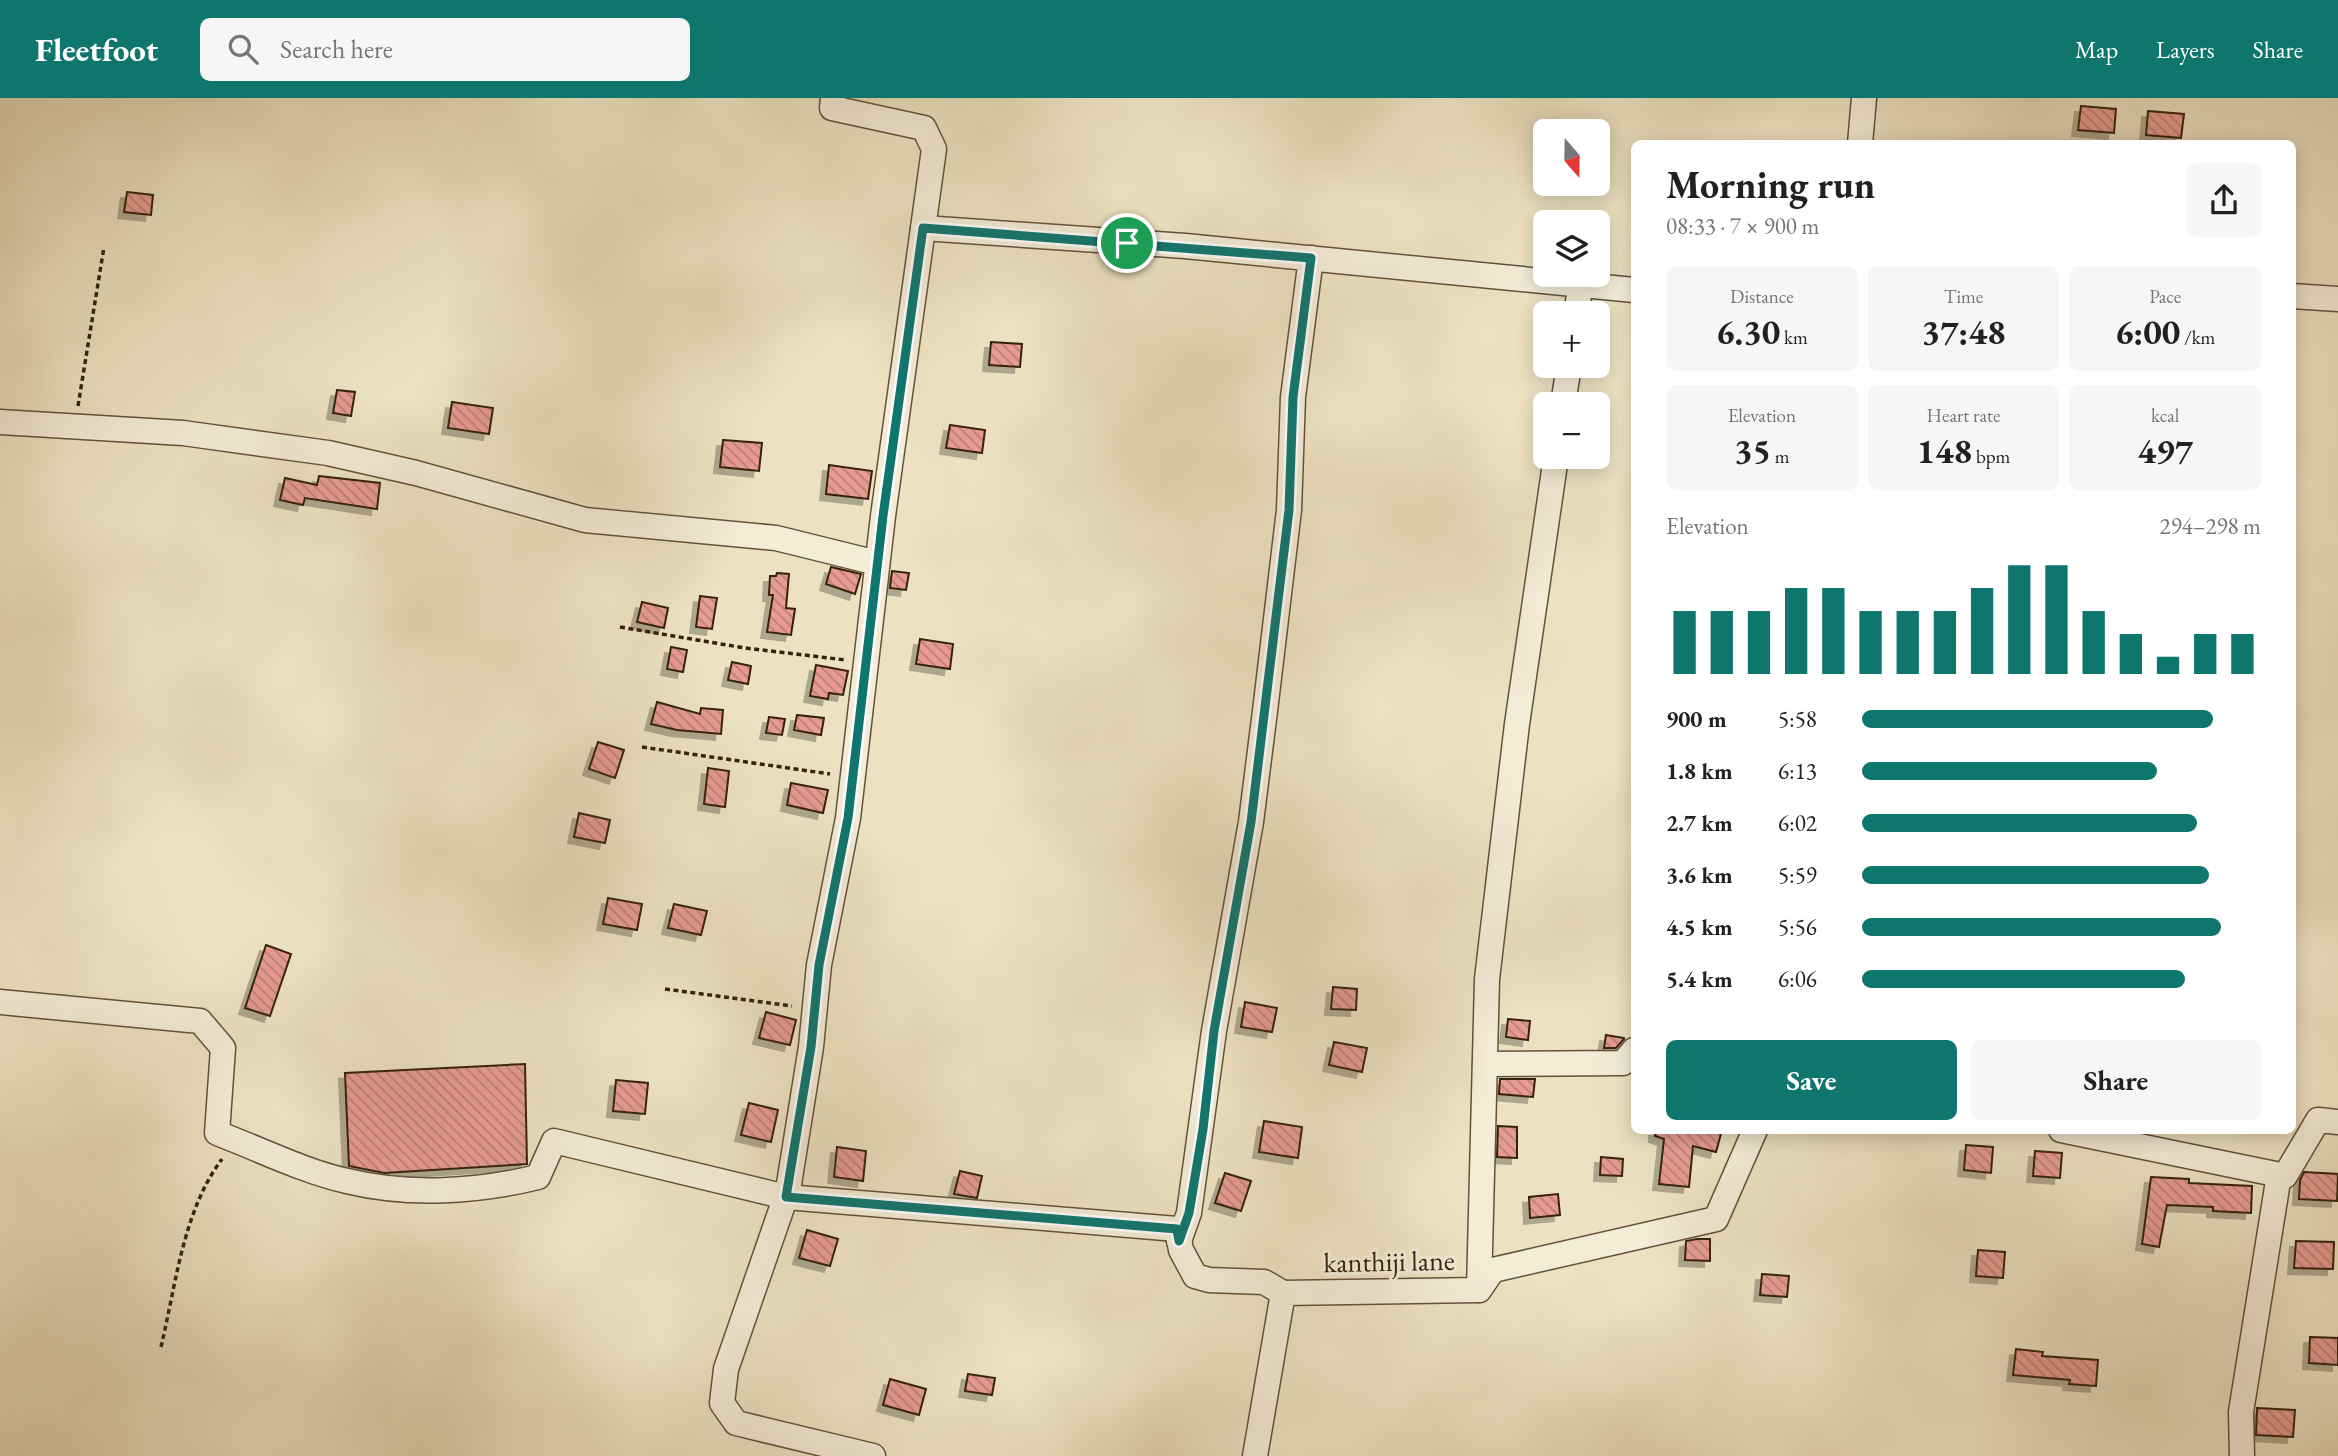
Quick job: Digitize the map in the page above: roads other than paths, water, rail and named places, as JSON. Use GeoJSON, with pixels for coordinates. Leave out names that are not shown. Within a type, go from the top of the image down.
{"type":"FeatureCollection","features":[{"type":"Feature","properties":{"kind":"street"},"geometry":{"type":"LineString","coordinates":[[833,98],[832,108],[924,128],[934,149],[877,563],[848,818],[819,965],[815,1010],[786,1197],[726,1369],[722,1403],[736,1423],[873,1456]]}},
{"type":"Feature","properties":{"kind":"street"},"geometry":{"type":"LineString","coordinates":[[1860,140],[1864,98]]}},
{"type":"Feature","properties":{"kind":"street"},"geometry":{"type":"LineString","coordinates":[[923,228],[1311,258],[1533,279]]}},
{"type":"Feature","properties":{"kind":"street"},"geometry":{"type":"LineString","coordinates":[[1179,1241],[1191,1201],[1214,1031],[1251,822],[1289,510],[1293,397],[1311,258]]}},
{"type":"Feature","properties":{"kind":"street"},"geometry":{"type":"LineString","coordinates":[[1610,287],[1631,289]]}},
{"type":"Feature","properties":{"kind":"street"},"geometry":{"type":"LineString","coordinates":[[2296,296],[2338,299]]}},
{"type":"Feature","properties":{"kind":"street"},"geometry":{"type":"LineString","coordinates":[[0,422],[183,433],[328,453],[442,479],[585,520],[776,538],[877,563]]}},
{"type":"Feature","properties":{"kind":"street"},"geometry":{"type":"LineString","coordinates":[[1479,1290],[1487,979],[1517,724],[1554,469]]}},
{"type":"Feature","properties":{"kind":"street"},"geometry":{"type":"LineString","coordinates":[[0,1002],[200,1021],[223,1048],[217,1133],[347,1181],[411,1190],[494,1188],[538,1177],[554,1141],[786,1197],[1177,1229],[1179,1241],[1195,1276],[1209,1280],[1264,1282],[1283,1293],[1255,1456]]}},
{"type":"Feature","properties":{"kind":"street"},"geometry":{"type":"LineString","coordinates":[[1485,1064],[1623,1063],[1631,1054]]}},
{"type":"Feature","properties":{"kind":"street"},"geometry":{"type":"LineString","coordinates":[[2081,1134],[2285,1176],[2318,1120],[2338,1122]]}},
{"type":"Feature","properties":{"kind":"street","name":"kanthiji lane"},"geometry":{"type":"LineString","coordinates":[[1283,1293],[1479,1290],[1493,1270],[1716,1219],[1753,1134]]}},
{"type":"Feature","properties":{"kind":"street"},"geometry":{"type":"LineString","coordinates":[[2242,1456],[2241,1412],[2279,1174]]}}]}
